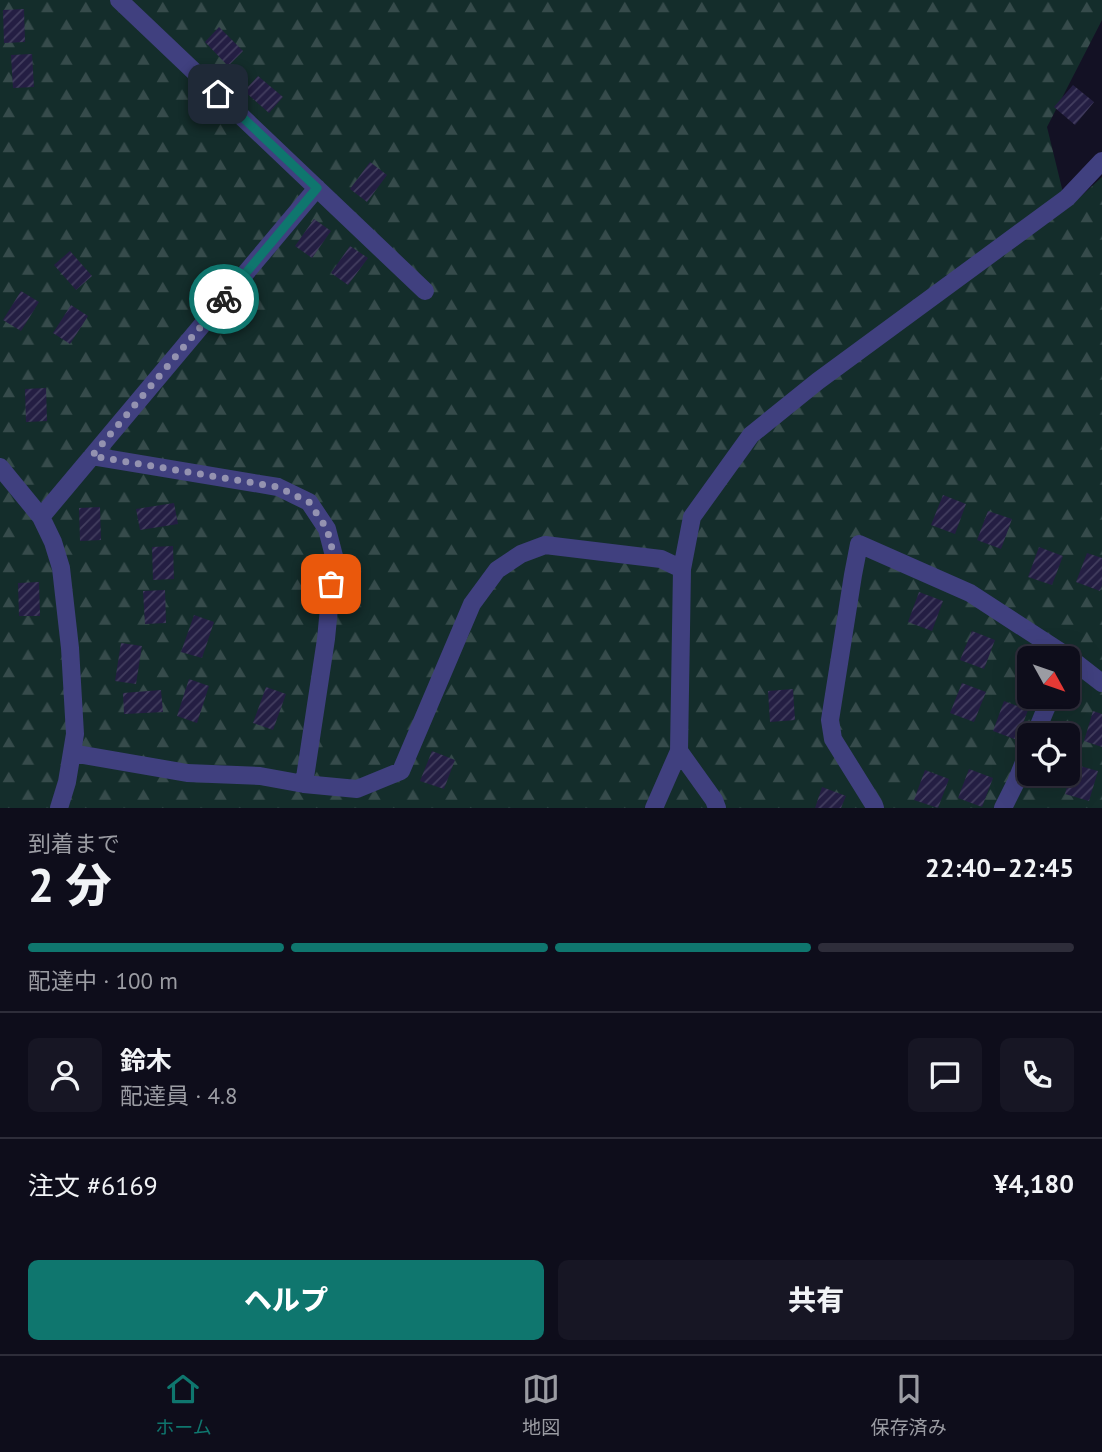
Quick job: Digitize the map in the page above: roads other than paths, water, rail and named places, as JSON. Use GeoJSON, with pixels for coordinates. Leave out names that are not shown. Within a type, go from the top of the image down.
{"type":"FeatureCollection","features":[{"type":"Feature","properties":{"kind":"street"},"geometry":{"type":"LineString","coordinates":[[119,0],[425,291]]}},
{"type":"Feature","properties":{"kind":"street"},"geometry":{"type":"LineString","coordinates":[[654,808],[679,751],[682,569],[692,517],[751,435],[818,381],[1067,198],[1102,161]]}},
{"type":"Feature","properties":{"kind":"street"},"geometry":{"type":"LineString","coordinates":[[41,517],[317,188]]}},
{"type":"Feature","properties":{"kind":"street"},"geometry":{"type":"LineString","coordinates":[[92,456],[278,487],[309,502],[327,529],[334,556],[326,639],[304,784]]}},
{"type":"Feature","properties":{"kind":"street"},"geometry":{"type":"LineString","coordinates":[[0,467],[41,517],[61,568],[71,648],[75,734],[67,782],[59,808]]}},
{"type":"Feature","properties":{"kind":"street"},"geometry":{"type":"LineString","coordinates":[[875,808],[833,739],[830,720],[859,544],[970,593],[1050,646]]}},
{"type":"Feature","properties":{"kind":"street"},"geometry":{"type":"LineString","coordinates":[[72,753],[187,773],[260,776],[357,789],[401,771],[472,604],[497,570],[521,554],[545,545],[662,559],[682,569]]}},
{"type":"Feature","properties":{"kind":"street"},"geometry":{"type":"LineString","coordinates":[[1080,667],[1102,682]]}},
{"type":"Feature","properties":{"kind":"street"},"geometry":{"type":"LineString","coordinates":[[679,751],[717,808]]}},
{"type":"Feature","properties":{"kind":"street"},"geometry":{"type":"LineString","coordinates":[[1003,808],[1017,780]]}}]}
